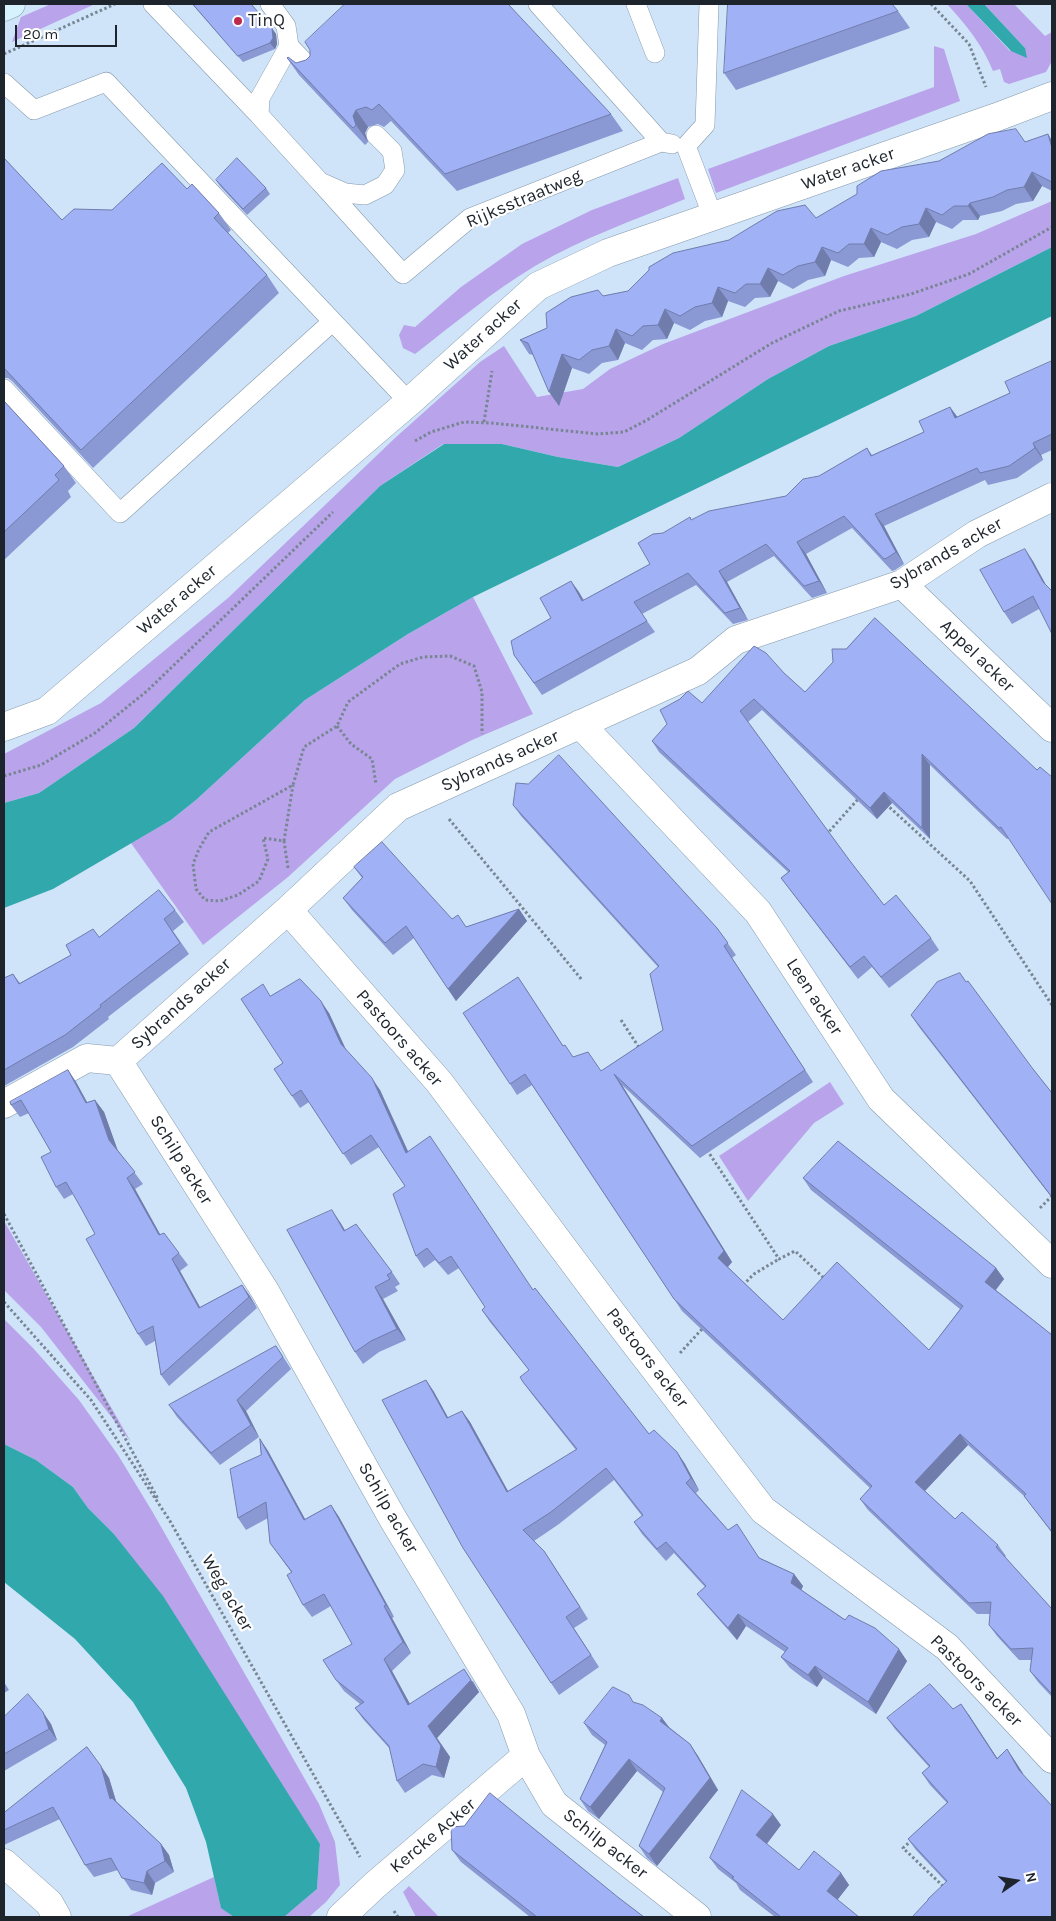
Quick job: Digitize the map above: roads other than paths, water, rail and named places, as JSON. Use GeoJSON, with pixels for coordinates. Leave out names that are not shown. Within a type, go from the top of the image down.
{"type":"FeatureCollection","features":[{"type":"Feature","properties":{"kind":"main road"},"geometry":{"type":"LineString","coordinates":[[4,7],[11,4]]}},
{"type":"Feature","properties":{"kind":"street","name":"Water acker"},"geometry":{"type":"LineString","coordinates":[[4,727],[47,711],[408,402],[538,286],[608,254],[1052,96]]}},
{"type":"Feature","properties":{"kind":"street","name":"Sybrands acker"},"geometry":{"type":"LineString","coordinates":[[4,1104],[87,1058],[118,1060],[288,910],[398,807],[698,671],[736,640],[902,584],[977,534],[1052,497]]}},
{"type":"Feature","properties":{"kind":"street","name":"Appel acker"},"geometry":{"type":"LineString","coordinates":[[902,584],[1052,728]]}},
{"type":"Feature","properties":{"kind":"street","name":"Leen acker"},"geometry":{"type":"LineString","coordinates":[[580,724],[758,912],[881,1099],[1052,1264]]}},
{"type":"Feature","properties":{"kind":"street","name":"Pastoors acker"},"geometry":{"type":"LineString","coordinates":[[288,910],[439,1082],[763,1510],[947,1648],[1052,1759]]}},
{"type":"Feature","properties":{"kind":"street","name":"Schilp acker"},"geometry":{"type":"LineString","coordinates":[[118,1060],[264,1291],[393,1519],[511,1714],[526,1756],[554,1804],[697,1917]]}},
{"type":"Feature","properties":{"kind":"street","name":"Kercke Acker"},"geometry":{"type":"LineString","coordinates":[[341,1917],[375,1885],[526,1756]]}},
{"type":"Feature","properties":{"kind":"street"},"geometry":{"type":"LineString","coordinates":[[4,1863],[49,1904],[57,1917]]}},
{"type":"Feature","properties":{"kind":"lane","name":"Rijksstraatweg"},"geometry":{"type":"LineString","coordinates":[[153,4],[259,115],[403,274],[470,218],[661,142]]}},
{"type":"Feature","properties":{"kind":"lane"},"geometry":{"type":"LineString","coordinates":[[538,4],[661,142],[686,146]]}},
{"type":"Feature","properties":{"kind":"lane"},"geometry":{"type":"LineString","coordinates":[[636,4],[655,53]]}},
{"type":"Feature","properties":{"kind":"lane"},"geometry":{"type":"LineString","coordinates":[[686,146],[705,125],[710,4]]}},
{"type":"Feature","properties":{"kind":"lane"},"geometry":{"type":"LineString","coordinates":[[274,5],[286,26],[290,46],[310,69]]}},
{"type":"Feature","properties":{"kind":"lane"},"geometry":{"type":"LineString","coordinates":[[259,115],[260,98],[290,46]]}},
{"type":"Feature","properties":{"kind":"lane"},"geometry":{"type":"LineString","coordinates":[[4,83],[34,110],[106,82],[408,402]]}},
{"type":"Feature","properties":{"kind":"lane","name":"Rijksstraatweg"},"geometry":{"type":"LineString","coordinates":[[320,182],[345,193],[365,195],[385,185],[395,170],[392,151],[376,135]]}},
{"type":"Feature","properties":{"kind":"lane"},"geometry":{"type":"LineString","coordinates":[[686,146],[712,217]]}},
{"type":"Feature","properties":{"kind":"lane"},"geometry":{"type":"LineString","coordinates":[[4,389],[120,513],[332,322]]}},
{"type":"Feature","properties":{"kind":"place","name":"TinQ"},"geometry":{"type":"Point","coordinates":[238,21]}}]}
